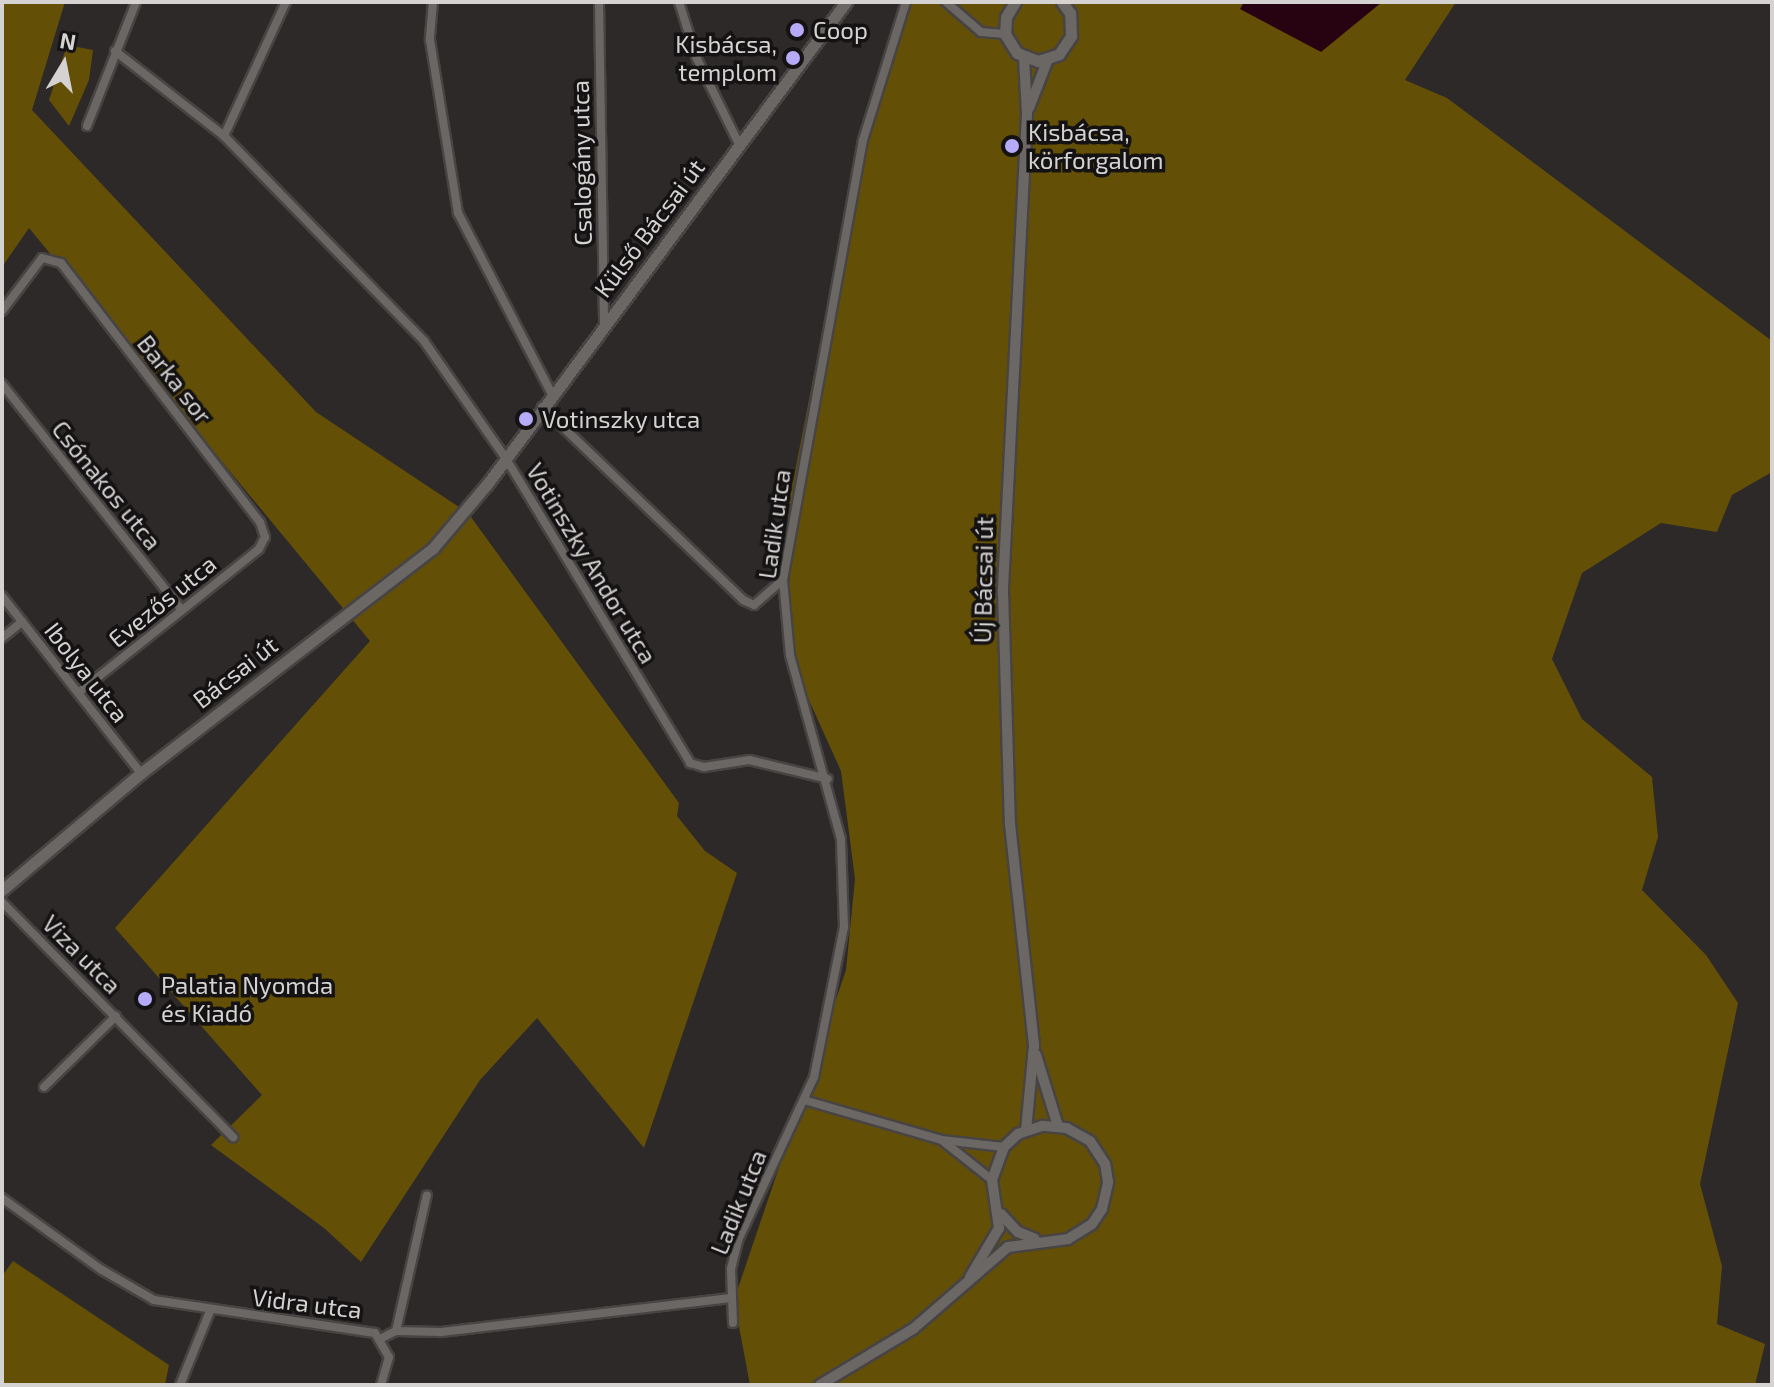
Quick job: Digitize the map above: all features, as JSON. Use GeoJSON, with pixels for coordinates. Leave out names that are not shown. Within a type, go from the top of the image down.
{"type":"FeatureCollection","features":[{"type":"Feature","properties":{"kind":"main road","name":"Külső Bácsai út"},"geometry":{"type":"LineString","coordinates":[[488,483],[604,323],[846,2]]}},
{"type":"Feature","properties":{"kind":"main road","name":"Új Bácsai út"},"geometry":{"type":"LineString","coordinates":[[1048,59],[1071,36],[1070,13],[1062,2]]}},
{"type":"Feature","properties":{"kind":"main road"},"geometry":{"type":"LineString","coordinates":[[1008,5],[1005,34],[1024,58],[1048,59]]}},
{"type":"Feature","properties":{"kind":"main road","name":"Bácsai út"},"geometry":{"type":"LineString","coordinates":[[2,890],[141,773],[433,548],[488,483]]}},
{"type":"Feature","properties":{"kind":"street"},"geometry":{"type":"LineString","coordinates":[[87,126],[136,2]]}},
{"type":"Feature","properties":{"kind":"street"},"geometry":{"type":"LineString","coordinates":[[224,136],[286,2]]}},
{"type":"Feature","properties":{"kind":"street"},"geometry":{"type":"LineString","coordinates":[[433,2],[430,40],[458,213],[552,394]]}},
{"type":"Feature","properties":{"kind":"street","name":"Csalogány utca"},"geometry":{"type":"LineString","coordinates":[[599,2],[604,323]]}},
{"type":"Feature","properties":{"kind":"street"},"geometry":{"type":"LineString","coordinates":[[679,2],[697,59],[740,146]]}},
{"type":"Feature","properties":{"kind":"street","name":"Ladik utca"},"geometry":{"type":"LineString","coordinates":[[733,1323],[729,1298],[739,1238],[804,1100],[832,1000],[844,927],[841,839],[828,779],[790,655],[783,580],[863,140],[906,2]]}},
{"type":"Feature","properties":{"kind":"street"},"geometry":{"type":"LineString","coordinates":[[946,2],[981,32],[1005,34]]}},
{"type":"Feature","properties":{"kind":"street","name":"Votinszky Andor utca"},"geometry":{"type":"LineString","coordinates":[[115,51],[224,136],[424,341],[505,457],[690,763],[704,767],[749,760],[828,779]]}},
{"type":"Feature","properties":{"kind":"street","name":"Új Bácsai út"},"geometry":{"type":"LineString","coordinates":[[1024,58],[1027,114],[1004,576],[1004,693],[1010,824],[1034,1046],[1058,1126]]}},
{"type":"Feature","properties":{"kind":"street","name":"Új Bácsai út"},"geometry":{"type":"LineString","coordinates":[[1027,114],[1048,59]]}},
{"type":"Feature","properties":{"kind":"street","name":"Barka sor"},"geometry":{"type":"LineString","coordinates":[[2,311],[42,258],[61,263],[260,522],[265,537]]}},
{"type":"Feature","properties":{"kind":"street","name":"Csónakos utca"},"geometry":{"type":"LineString","coordinates":[[2,384],[182,610]]}},
{"type":"Feature","properties":{"kind":"street"},"geometry":{"type":"LineString","coordinates":[[542,407],[743,600],[754,605],[764,600],[783,580]]}},
{"type":"Feature","properties":{"kind":"street","name":"Evezős utca"},"geometry":{"type":"LineString","coordinates":[[78,693],[259,549],[265,537]]}},
{"type":"Feature","properties":{"kind":"street","name":"Ibolya utca"},"geometry":{"type":"LineString","coordinates":[[2,596],[141,773]]}},
{"type":"Feature","properties":{"kind":"street"},"geometry":{"type":"LineString","coordinates":[[2,638],[22,622]]}},
{"type":"Feature","properties":{"kind":"street","name":"Viza utca"},"geometry":{"type":"LineString","coordinates":[[2,902],[233,1137]]}},
{"type":"Feature","properties":{"kind":"street"},"geometry":{"type":"LineString","coordinates":[[44,1087],[116,1016]]}},
{"type":"Feature","properties":{"kind":"street","name":"Új Bácsai út"},"geometry":{"type":"LineString","coordinates":[[1026,1130],[1034,1046]]}},
{"type":"Feature","properties":{"kind":"street"},"geometry":{"type":"LineString","coordinates":[[804,1100],[942,1140],[1004,1147]]}},
{"type":"Feature","properties":{"kind":"street"},"geometry":{"type":"LineString","coordinates":[[820,1385],[913,1329],[1008,1247],[1059,1241],[1085,1230],[1102,1209],[1108,1192],[1105,1164],[1096,1148],[1075,1131],[1058,1126],[1026,1130],[1004,1147],[992,1180],[999,1228],[970,1277]]}},
{"type":"Feature","properties":{"kind":"street"},"geometry":{"type":"LineString","coordinates":[[942,1140],[992,1180]]}},
{"type":"Feature","properties":{"kind":"street"},"geometry":{"type":"LineString","coordinates":[[396,1331],[427,1195]]}},
{"type":"Feature","properties":{"kind":"street","name":"Vidra utca"},"geometry":{"type":"LineString","coordinates":[[2,1198],[102,1270],[154,1300],[210,1311],[363,1329],[382,1338],[396,1331],[441,1332],[729,1298]]}},
{"type":"Feature","properties":{"kind":"street"},"geometry":{"type":"LineString","coordinates":[[998,1210],[1018,1232],[1041,1241]]}},
{"type":"Feature","properties":{"kind":"street"},"geometry":{"type":"LineString","coordinates":[[180,1385],[210,1311]]}},
{"type":"Feature","properties":{"kind":"street"},"geometry":{"type":"LineString","coordinates":[[381,1385],[389,1357],[382,1338]]}},
{"type":"Feature","properties":{"kind":"shaded area"},"geometry":{"type":"Polygon","coordinates":[[[2,2],[65,2],[32,110],[316,412],[468,513],[679,803],[677,816],[705,851],[737,873],[644,1148],[537,1018],[480,1080],[361,1262],[324,1228],[211,1145],[262,1095],[115,928],[370,641],[29,228],[2,267],[2,2]]]}},
{"type":"Feature","properties":{"kind":"shaded area"},"geometry":{"type":"Polygon","coordinates":[[[900,2],[1456,2],[1405,80],[1447,98],[1772,341],[1772,472],[1732,495],[1717,532],[1661,523],[1582,573],[1552,659],[1582,719],[1652,777],[1658,837],[1642,890],[1706,955],[1738,1003],[1700,1184],[1722,1266],[1717,1324],[1765,1344],[1755,1385],[750,1385],[734,1300],[846,970],[855,879],[841,771],[798,676],[783,581],[790,497],[837,256],[900,2]]]}},
{"type":"Feature","properties":{"kind":"shaded area"},"geometry":{"type":"Polygon","coordinates":[[[1244,2],[1382,2],[1321,52],[1240,9],[1244,2]]]}},
{"type":"Feature","properties":{"kind":"shaded area"},"geometry":{"type":"Polygon","coordinates":[[[67,45],[93,50],[89,80],[69,126],[49,100],[67,45]]]}},
{"type":"Feature","properties":{"kind":"shaded area"},"geometry":{"type":"Polygon","coordinates":[[[13,1261],[169,1365],[165,1385],[2,1385],[2,1276],[13,1261]]]}},
{"type":"Feature","properties":{"kind":"place","name":"Coop"},"geometry":{"type":"Point","coordinates":[797,30]}},
{"type":"Feature","properties":{"kind":"place","name":"Kisbácsa, templom"},"geometry":{"type":"Point","coordinates":[793,58]}},
{"type":"Feature","properties":{"kind":"place","name":"Kisbácsa, körforgalom"},"geometry":{"type":"Point","coordinates":[1012,146]}},
{"type":"Feature","properties":{"kind":"place","name":"Votinszky utca"},"geometry":{"type":"Point","coordinates":[526,419]}},
{"type":"Feature","properties":{"kind":"place","name":"Palatia Nyomda és Kiadó"},"geometry":{"type":"Point","coordinates":[145,999]}}]}
